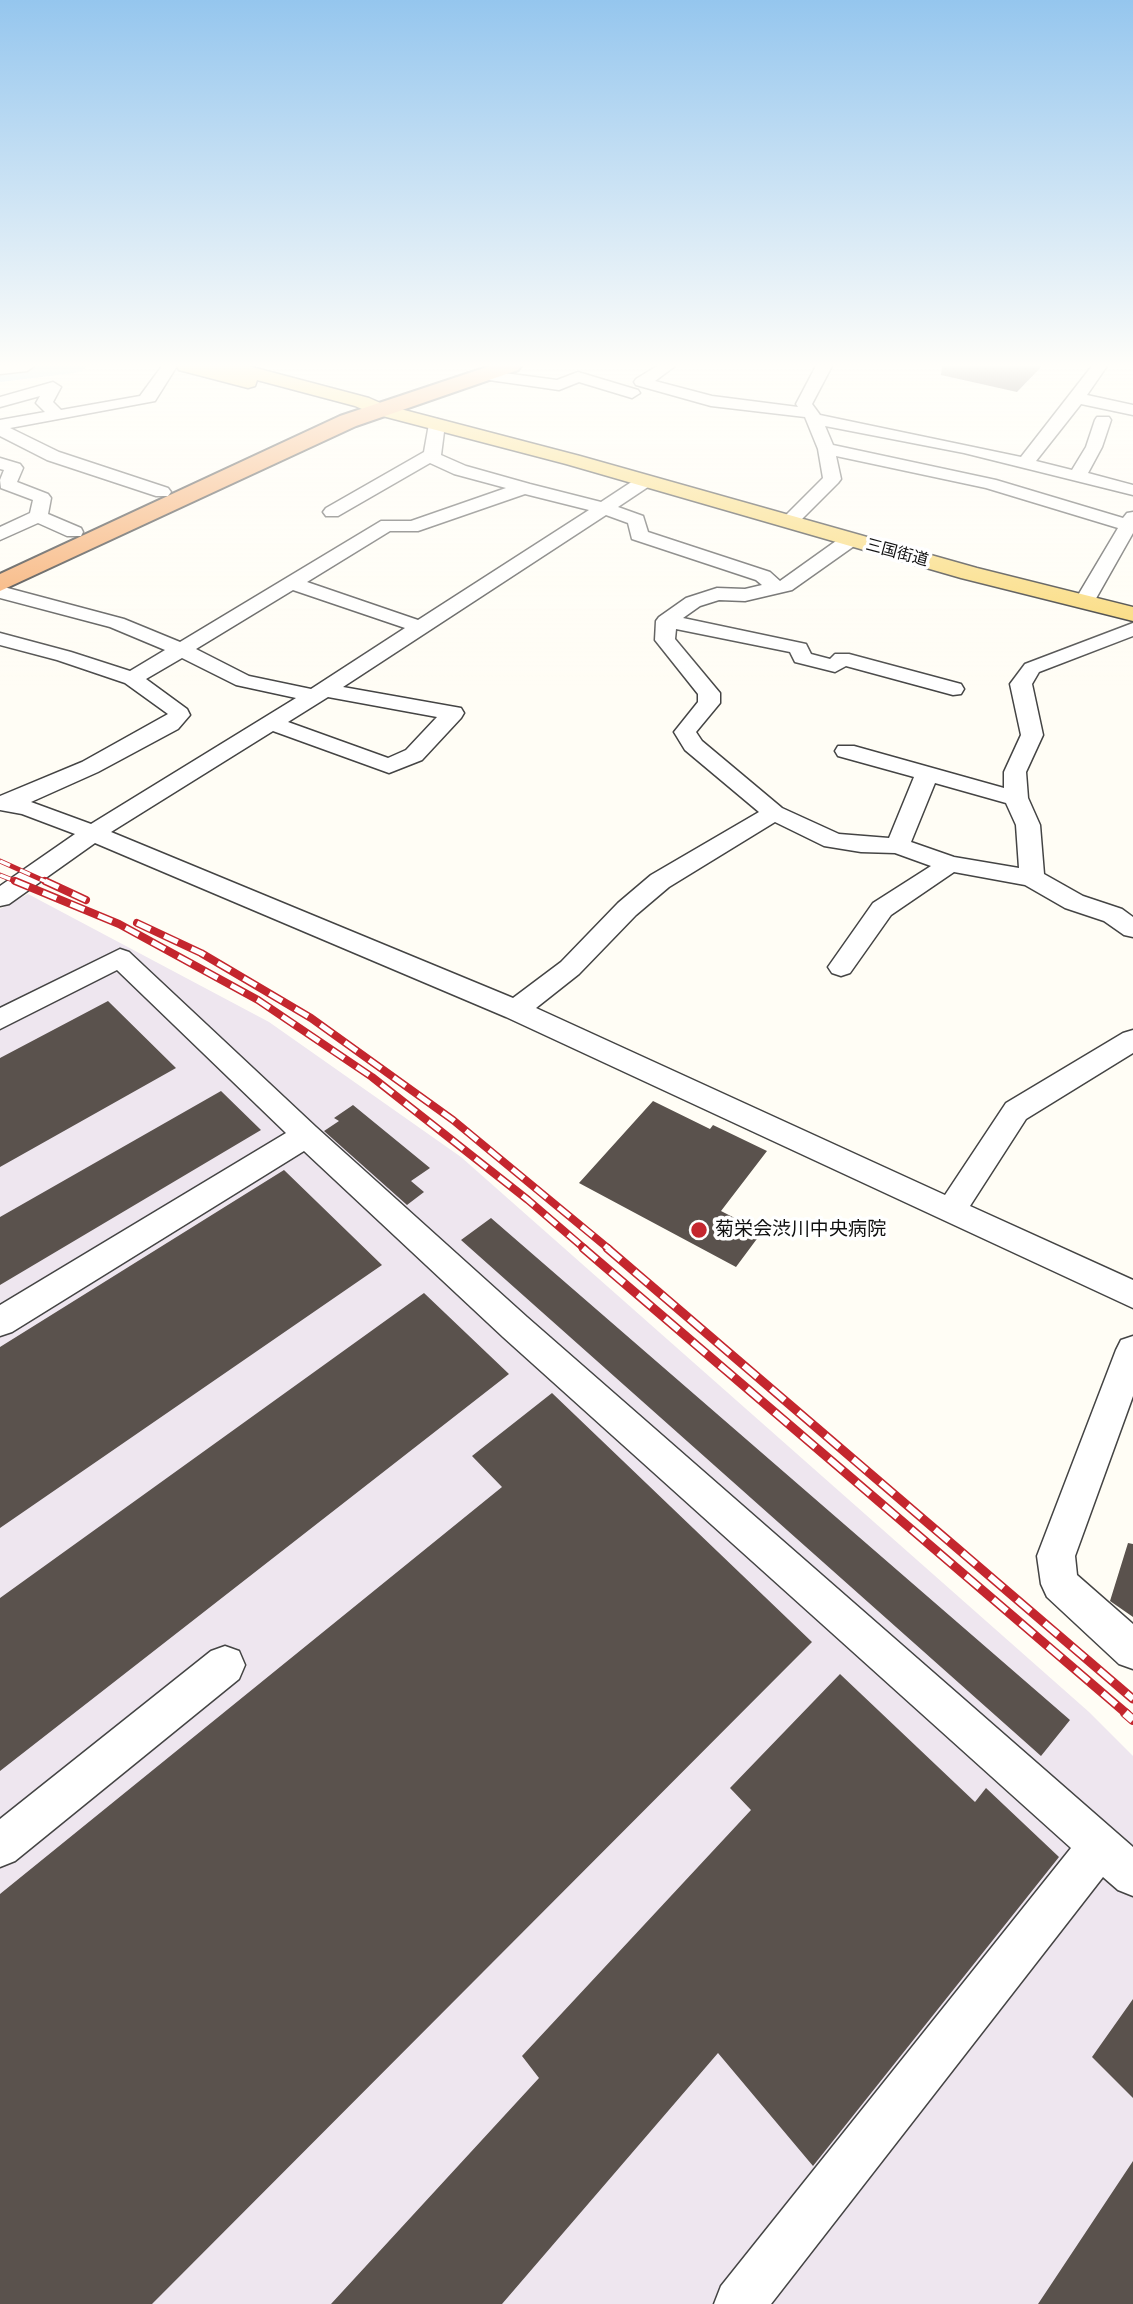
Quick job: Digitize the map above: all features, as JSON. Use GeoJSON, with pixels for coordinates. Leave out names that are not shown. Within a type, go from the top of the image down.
{"type":"FeatureCollection","features":[{"type":"Feature","properties":{"kind":"highway"},"geometry":{"type":"LineString","coordinates":[[0,567],[205,474]]}},
{"type":"Feature","properties":{"kind":"highway"},"geometry":{"type":"LineString","coordinates":[[2,592],[231,474]]}},
{"type":"Feature","properties":{"kind":"main road","name":"三国街道"},"geometry":{"type":"LineString","coordinates":[[618,474],[849,540],[1133,614]]}},
{"type":"Feature","properties":{"kind":"street"},"geometry":{"type":"LineString","coordinates":[[12,474],[7,484],[42,498],[38,516]]}},
{"type":"Feature","properties":{"kind":"street"},"geometry":{"type":"LineString","coordinates":[[106,474],[162,492]]}},
{"type":"Feature","properties":{"kind":"street"},"geometry":{"type":"LineString","coordinates":[[332,512],[397,474]]}},
{"type":"Feature","properties":{"kind":"street"},"geometry":{"type":"LineString","coordinates":[[473,474],[604,508],[637,520],[639,535],[763,576],[776,587]]}},
{"type":"Feature","properties":{"kind":"street"},"geometry":{"type":"LineString","coordinates":[[790,521],[832,479],[831,474]]}},
{"type":"Feature","properties":{"kind":"street"},"geometry":{"type":"LineString","coordinates":[[941,474],[1131,521],[1084,602]]}},
{"type":"Feature","properties":{"kind":"street"},"geometry":{"type":"LineString","coordinates":[[1071,474],[1133,490]]}},
{"type":"Feature","properties":{"kind":"street"},"geometry":{"type":"LineString","coordinates":[[0,898],[93,834],[319,693],[645,481]]}},
{"type":"Feature","properties":{"kind":"street"},"geometry":{"type":"LineString","coordinates":[[132,678],[387,525],[412,527],[524,488]]}},
{"type":"Feature","properties":{"kind":"street"},"geometry":{"type":"LineString","coordinates":[[38,516],[74,533]]}},
{"type":"Feature","properties":{"kind":"street"},"geometry":{"type":"LineString","coordinates":[[0,534],[38,516]]}},
{"type":"Feature","properties":{"kind":"street"},"geometry":{"type":"LineString","coordinates":[[666,621],[693,602],[717,594],[745,595],[785,586],[849,540]]}},
{"type":"Feature","properties":{"kind":"street"},"geometry":{"type":"LineString","coordinates":[[292,583],[419,627]]}},
{"type":"Feature","properties":{"kind":"street"},"geometry":{"type":"LineString","coordinates":[[2,592],[117,623],[180,649],[243,681],[453,713],[414,755],[389,766],[271,723]]}},
{"type":"Feature","properties":{"kind":"street"},"geometry":{"type":"LineString","coordinates":[[666,621],[799,648],[802,658],[835,666],[842,658],[953,689]]}},
{"type":"Feature","properties":{"kind":"street"},"geometry":{"type":"LineString","coordinates":[[666,621],[666,640],[709,693],[709,703],[685,732],[693,745],[774,813],[833,841],[898,846],[950,864],[1032,878],[1074,902],[1113,915],[1133,929]]}},
{"type":"Feature","properties":{"kind":"street"},"geometry":{"type":"LineString","coordinates":[[1032,878],[1028,825],[1016,798],[1015,772],[1032,735],[1021,684],[1031,668],[1133,629]]}},
{"type":"Feature","properties":{"kind":"street"},"geometry":{"type":"LineString","coordinates":[[0,639],[132,678],[176,709],[179,715],[170,724],[90,767],[3,804]]}},
{"type":"Feature","properties":{"kind":"street"},"geometry":{"type":"LineString","coordinates":[[846,751],[1016,798]]}},
{"type":"Feature","properties":{"kind":"street"},"geometry":{"type":"LineString","coordinates":[[898,846],[927,773]]}},
{"type":"Feature","properties":{"kind":"street"},"geometry":{"type":"LineString","coordinates":[[3,804],[27,808],[93,834],[516,1010],[1133,1295]]}},
{"type":"Feature","properties":{"kind":"street"},"geometry":{"type":"LineString","coordinates":[[516,1010],[570,968],[627,909],[660,881],[774,813]]}},
{"type":"Feature","properties":{"kind":"street"},"geometry":{"type":"LineString","coordinates":[[841,967],[882,909],[950,864]]}},
{"type":"Feature","properties":{"kind":"street"},"geometry":{"type":"LineString","coordinates":[[0,1020],[120,957],[306,1135],[525,1336],[1117,1860],[739,2304]]}},
{"type":"Feature","properties":{"kind":"street"},"geometry":{"type":"LineString","coordinates":[[951,1210],[1016,1111],[1133,1040]]}},
{"type":"Feature","properties":{"kind":"street"},"geometry":{"type":"LineString","coordinates":[[0,1322],[306,1135]]}},
{"type":"Feature","properties":{"kind":"street"},"geometry":{"type":"LineString","coordinates":[[1133,1350],[1056,1556],[1060,1584],[1133,1650]]}},
{"type":"Feature","properties":{"kind":"street"},"geometry":{"type":"LineString","coordinates":[[0,1846],[225,1665]]}},
{"type":"Feature","properties":{"kind":"shaded area"},"geometry":{"type":"Polygon","coordinates":[[[28,894],[269,1022],[461,1157],[1089,1712],[1133,1756],[1133,2304],[0,2304],[0,909],[28,894]]]}},
{"type":"Feature","properties":{"kind":"building"},"geometry":{"type":"Polygon","coordinates":[[[108,1001],[176,1068],[0,1167],[0,1058],[108,1001]]]}},
{"type":"Feature","properties":{"kind":"building"},"geometry":{"type":"Polygon","coordinates":[[[221,1091],[261,1130],[0,1285],[0,1217],[221,1091]]]}},
{"type":"Feature","properties":{"kind":"building"},"geometry":{"type":"Polygon","coordinates":[[[653,1101],[710,1129],[713,1125],[767,1151],[721,1211],[762,1232],[736,1267],[579,1183],[653,1101]]]}},
{"type":"Feature","properties":{"kind":"building"},"geometry":{"type":"Polygon","coordinates":[[[353,1105],[430,1168],[411,1181],[424,1192],[407,1205],[324,1131],[339,1121],[334,1118],[353,1105]]]}},
{"type":"Feature","properties":{"kind":"building"},"geometry":{"type":"Polygon","coordinates":[[[284,1170],[382,1265],[0,1528],[0,1347],[284,1170]]]}},
{"type":"Feature","properties":{"kind":"building"},"geometry":{"type":"Polygon","coordinates":[[[491,1218],[1070,1720],[1041,1756],[461,1240],[491,1218]]]}},
{"type":"Feature","properties":{"kind":"building"},"geometry":{"type":"Polygon","coordinates":[[[424,1293],[509,1374],[0,1771],[0,1598],[424,1293]]]}},
{"type":"Feature","properties":{"kind":"building"},"geometry":{"type":"Polygon","coordinates":[[[552,1393],[812,1642],[152,2304],[0,2304],[0,1894],[502,1487],[472,1456],[552,1393]]]}},
{"type":"Feature","properties":{"kind":"building"},"geometry":{"type":"Polygon","coordinates":[[[1128,1543],[1133,1544],[1133,1617],[1110,1601],[1128,1543]]]}},
{"type":"Feature","properties":{"kind":"building"},"geometry":{"type":"Polygon","coordinates":[[[840,1674],[975,1802],[986,1788],[1059,1857],[813,2166],[718,2053],[502,2304],[331,2304],[539,2078],[522,2056],[751,1810],[730,1788],[840,1674]]]}},
{"type":"Feature","properties":{"kind":"building"},"geometry":{"type":"Polygon","coordinates":[[[1133,1999],[1133,2098],[1092,2057],[1133,1999]]]}},
{"type":"Feature","properties":{"kind":"building"},"geometry":{"type":"Polygon","coordinates":[[[1133,2161],[1133,2304],[1038,2304],[1052,2283],[1133,2161]]]}},
{"type":"Feature","properties":{"kind":"railway"},"geometry":{"type":"LineString","coordinates":[[0,861],[49,883]]}},
{"type":"Feature","properties":{"kind":"railway"},"geometry":{"type":"LineString","coordinates":[[0,875],[15,881]]}},
{"type":"Feature","properties":{"kind":"railway"},"geometry":{"type":"LineString","coordinates":[[15,881],[20,883]]}},
{"type":"Feature","properties":{"kind":"railway"},"geometry":{"type":"LineString","coordinates":[[15,881],[119,924],[258,1000],[372,1077],[528,1200],[585,1249]]}},
{"type":"Feature","properties":{"kind":"railway"},"geometry":{"type":"LineString","coordinates":[[45,881],[86,900]]}},
{"type":"Feature","properties":{"kind":"railway"},"geometry":{"type":"LineString","coordinates":[[137,923],[201,953],[311,1018],[453,1120],[609,1249]]}},
{"type":"Feature","properties":{"kind":"railway"},"geometry":{"type":"LineString","coordinates":[[583,1248],[1127,1714]]}},
{"type":"Feature","properties":{"kind":"railway"},"geometry":{"type":"LineString","coordinates":[[607,1248],[1133,1699]]}},
{"type":"Feature","properties":{"kind":"railway"},"geometry":{"type":"LineString","coordinates":[[1125,1713],[1133,1720]]}},
{"type":"Feature","properties":{"kind":"place","name":"菊栄会渋川中央病院"},"geometry":{"type":"Point","coordinates":[699,1230]}}]}
